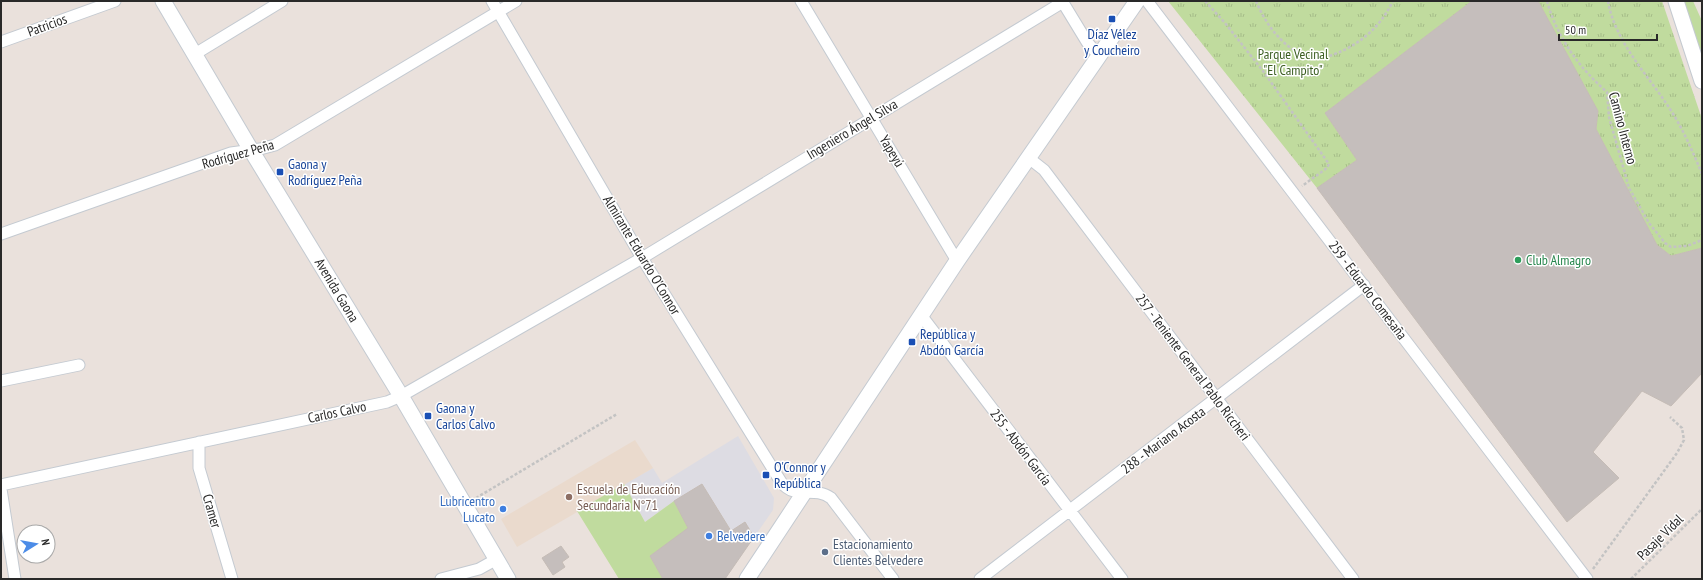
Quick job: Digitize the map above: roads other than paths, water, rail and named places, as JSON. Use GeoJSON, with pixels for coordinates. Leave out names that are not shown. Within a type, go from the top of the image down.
{"type":"FeatureCollection","features":[{"type":"Feature","properties":{"kind":"main road","name":"Avenida Gaona"},"geometry":{"type":"LineString","coordinates":[[163,1],[251,150],[402,396],[508,579]]}},
{"type":"Feature","properties":{"kind":"main road"},"geometry":{"type":"LineString","coordinates":[[747,579],[806,492],[957,261],[1030,159],[1137,1]]}},
{"type":"Feature","properties":{"kind":"main road"},"geometry":{"type":"LineString","coordinates":[[1676,1],[1702,81]]}},
{"type":"Feature","properties":{"kind":"street","name":"Patricios"},"geometry":{"type":"LineString","coordinates":[[1,42],[115,1]]}},
{"type":"Feature","properties":{"kind":"street"},"geometry":{"type":"LineString","coordinates":[[195,54],[282,1]]}},
{"type":"Feature","properties":{"kind":"street","name":"Almirante Eduardo O'Connor"},"geometry":{"type":"LineString","coordinates":[[492,1],[642,258],[781,482],[787,490],[795,492],[819,492],[831,498],[893,579]]}},
{"type":"Feature","properties":{"kind":"street","name":"Rodríguez Peña"},"geometry":{"type":"LineString","coordinates":[[1,234],[231,153],[260,149],[275,144],[516,1]]}},
{"type":"Feature","properties":{"kind":"street","name":"Yapeyú"},"geometry":{"type":"LineString","coordinates":[[800,1],[957,261]]}},
{"type":"Feature","properties":{"kind":"street","name":"259 - Eduardo Comesaña"},"geometry":{"type":"LineString","coordinates":[[1147,1],[1294,192],[1582,577]]}},
{"type":"Feature","properties":{"kind":"street"},"geometry":{"type":"LineString","coordinates":[[1063,2],[1087,42],[1099,56]]}},
{"type":"Feature","properties":{"kind":"street","name":"Ingeniero Ángel Silva"},"geometry":{"type":"LineString","coordinates":[[642,258],[1063,2]]}},
{"type":"Feature","properties":{"kind":"street","name":"257 - Teniente General Pablo Riccheri"},"geometry":{"type":"LineString","coordinates":[[1030,159],[1044,170],[1353,579]]}},
{"type":"Feature","properties":{"kind":"street","name":"Carlos Calvo"},"geometry":{"type":"LineString","coordinates":[[1,485],[387,402],[402,396],[642,258]]}},
{"type":"Feature","properties":{"kind":"street","name":"288 - Mariano Acosta"},"geometry":{"type":"LineString","coordinates":[[980,579],[1364,285]]}},
{"type":"Feature","properties":{"kind":"street","name":"255 - Abdón García"},"geometry":{"type":"LineString","coordinates":[[921,315],[1122,579]]}},
{"type":"Feature","properties":{"kind":"street"},"geometry":{"type":"LineString","coordinates":[[1,381],[79,365]]}},
{"type":"Feature","properties":{"kind":"street","name":"Cramer"},"geometry":{"type":"LineString","coordinates":[[199,442],[199,468],[232,579]]}},
{"type":"Feature","properties":{"kind":"street"},"geometry":{"type":"LineString","coordinates":[[1,489],[15,579]]}},
{"type":"Feature","properties":{"kind":"street"},"geometry":{"type":"LineString","coordinates":[[441,579],[479,568],[497,559]]}},
{"type":"Feature","properties":{"kind":"place","name":"Díaz Vélez y Coucheiro"},"geometry":{"type":"Point","coordinates":[1112,19]}},
{"type":"Feature","properties":{"kind":"place","name":"Gaona y Rodríguez Peña"},"geometry":{"type":"Point","coordinates":[280,172]}},
{"type":"Feature","properties":{"kind":"place","name":"Club Almagro"},"geometry":{"type":"Point","coordinates":[1518,260]}},
{"type":"Feature","properties":{"kind":"place","name":"República y Abdón García"},"geometry":{"type":"Point","coordinates":[912,342]}},
{"type":"Feature","properties":{"kind":"place","name":"Gaona y Carlos Calvo"},"geometry":{"type":"Point","coordinates":[428,416]}},
{"type":"Feature","properties":{"kind":"place","name":"O'Connor y República"},"geometry":{"type":"Point","coordinates":[766,475]}},
{"type":"Feature","properties":{"kind":"place","name":"Escuela de Educación Secundaria N°71"},"geometry":{"type":"Point","coordinates":[569,497]}},
{"type":"Feature","properties":{"kind":"place","name":"Lubricentro Lucato"},"geometry":{"type":"Point","coordinates":[503,509]}},
{"type":"Feature","properties":{"kind":"place","name":"Belvedere"},"geometry":{"type":"Point","coordinates":[709,536]}},
{"type":"Feature","properties":{"kind":"place","name":"Estacionamiento Clientes Belvedere"},"geometry":{"type":"Point","coordinates":[825,552]}},
{"type":"Feature","properties":{"kind":"park label","name":"Parque Vecinal \"El Campito\""},"geometry":{"type":"Point","coordinates":[1293,62]}}]}
